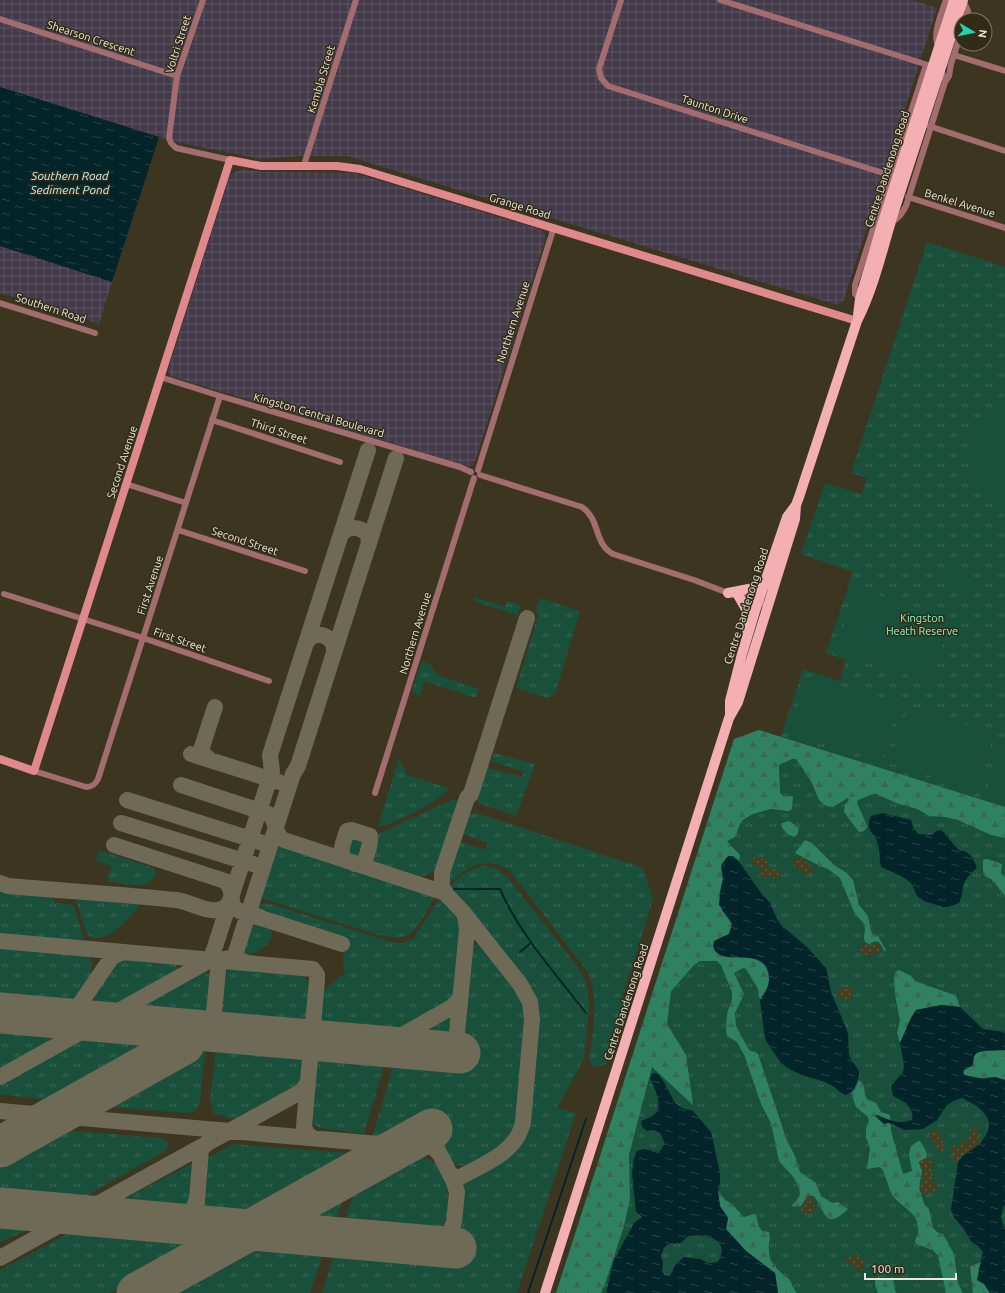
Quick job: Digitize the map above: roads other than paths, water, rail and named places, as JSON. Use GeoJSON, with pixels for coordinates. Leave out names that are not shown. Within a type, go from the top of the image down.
{"type":"FeatureCollection","features":[{"type":"Feature","properties":{"kind":"main road","name":"Centre Dandenong Road"},"geometry":{"type":"LineString","coordinates":[[730,718],[730,701],[747,638],[763,603],[795,519],[796,505],[857,320],[860,299],[897,177],[954,0]]}},
{"type":"Feature","properties":{"kind":"main road","name":"Centre Dandenong Road"},"geometry":{"type":"LineString","coordinates":[[857,320],[867,302],[891,222],[897,177],[927,125],[933,67],[963,0]]}},
{"type":"Feature","properties":{"kind":"main road","name":"Grange Road"},"geometry":{"type":"LineString","coordinates":[[230,160],[261,166],[304,165],[337,166],[360,169],[857,320]]}},
{"type":"Feature","properties":{"kind":"main road","name":"Second Avenue"},"geometry":{"type":"LineString","coordinates":[[34,771],[230,160]]}},
{"type":"Feature","properties":{"kind":"main road","name":"Centre Dandenong Road"},"geometry":{"type":"LineString","coordinates":[[545,1293],[730,718],[738,702],[763,603],[764,586],[787,517],[796,505]]}},
{"type":"Feature","properties":{"kind":"main road"},"geometry":{"type":"LineString","coordinates":[[747,638],[746,609],[733,594],[764,586]]}},
{"type":"Feature","properties":{"kind":"main road"},"geometry":{"type":"LineString","coordinates":[[0,760],[34,771]]}},
{"type":"Feature","properties":{"kind":"street","name":"Voltri Street"},"geometry":{"type":"LineString","coordinates":[[171,143],[169,138],[176,76],[203,0]]}},
{"type":"Feature","properties":{"kind":"street","name":"Kembla Street"},"geometry":{"type":"LineString","coordinates":[[304,165],[356,0]]}},
{"type":"Feature","properties":{"kind":"street","name":"Taunton Drive"},"geometry":{"type":"LineString","coordinates":[[621,0],[600,69],[601,78],[605,84],[897,177]]}},
{"type":"Feature","properties":{"kind":"street"},"geometry":{"type":"LineString","coordinates":[[720,0],[933,67],[944,76],[945,82]]}},
{"type":"Feature","properties":{"kind":"street","name":"Centre Dandenong Road"},"geometry":{"type":"LineString","coordinates":[[939,47],[936,41],[936,32],[946,0]]}},
{"type":"Feature","properties":{"kind":"street","name":"Centre Dandenong Road"},"geometry":{"type":"LineString","coordinates":[[963,0],[967,7],[967,12]]}},
{"type":"Feature","properties":{"kind":"street","name":"Shearson Crescent"},"geometry":{"type":"LineString","coordinates":[[0,19],[176,76]]}},
{"type":"Feature","properties":{"kind":"street","name":"Centre Dandenong Road"},"geometry":{"type":"LineString","coordinates":[[891,222],[896,220],[903,213],[927,125],[948,76],[955,52]]}},
{"type":"Feature","properties":{"kind":"street"},"geometry":{"type":"LineString","coordinates":[[954,55],[1005,71]]}},
{"type":"Feature","properties":{"kind":"street"},"geometry":{"type":"LineString","coordinates":[[927,125],[1005,151]]}},
{"type":"Feature","properties":{"kind":"street","name":"Grange Road"},"geometry":{"type":"LineString","coordinates":[[171,143],[176,148],[230,160]]}},
{"type":"Feature","properties":{"kind":"street","name":"Benkel Avenue"},"geometry":{"type":"LineString","coordinates":[[908,197],[1005,228]]}},
{"type":"Feature","properties":{"kind":"street","name":"Northern Avenue"},"geometry":{"type":"LineString","coordinates":[[375,793],[554,227]]}},
{"type":"Feature","properties":{"kind":"street","name":"Southern Road"},"geometry":{"type":"LineString","coordinates":[[0,303],[95,333]]}},
{"type":"Feature","properties":{"kind":"street","name":"Kingston Central Boulevard"},"geometry":{"type":"LineString","coordinates":[[160,377],[460,467],[476,474],[582,507],[592,518],[601,544],[611,553],[763,603]]}},
{"type":"Feature","properties":{"kind":"street","name":"First Avenue"},"geometry":{"type":"LineString","coordinates":[[34,771],[86,787],[91,787],[96,784],[98,780],[220,396]]}},
{"type":"Feature","properties":{"kind":"street","name":"Third Street"},"geometry":{"type":"LineString","coordinates":[[212,420],[340,462]]}},
{"type":"Feature","properties":{"kind":"street"},"geometry":{"type":"LineString","coordinates":[[126,484],[186,502]]}},
{"type":"Feature","properties":{"kind":"street","name":"Second Street"},"geometry":{"type":"LineString","coordinates":[[178,530],[305,571]]}},
{"type":"Feature","properties":{"kind":"street","name":"First Street"},"geometry":{"type":"LineString","coordinates":[[4,594],[143,638],[269,681]]}},
{"type":"Feature","properties":{"kind":"water","name":"Southern Road Sediment Pond"},"geometry":{"type":"Polygon","coordinates":[[[0,87],[159,137],[112,282],[0,246],[0,87]]]}},
{"type":"Feature","properties":{"kind":"water"},"geometry":{"type":"Polygon","coordinates":[[[882,813],[911,820],[913,827],[918,834],[932,835],[936,831],[941,830],[958,849],[965,851],[970,855],[977,868],[965,881],[959,903],[948,907],[943,907],[924,901],[917,896],[911,883],[901,876],[881,867],[878,844],[876,838],[870,831],[869,821],[871,816],[882,813]]]}},
{"type":"Feature","properties":{"kind":"water"},"geometry":{"type":"Polygon","coordinates":[[[728,856],[733,856],[737,859],[761,893],[770,903],[781,925],[808,948],[826,968],[831,992],[848,1033],[849,1056],[859,1071],[859,1076],[854,1090],[846,1095],[825,1082],[802,1075],[789,1069],[781,1063],[766,1041],[760,1000],[766,991],[769,982],[769,974],[766,966],[760,961],[753,959],[722,956],[714,950],[714,941],[729,934],[732,924],[719,905],[723,878],[721,865],[728,856]]]}},
{"type":"Feature","properties":{"kind":"water"},"geometry":{"type":"Polygon","coordinates":[[[941,1005],[960,1007],[983,1029],[1005,1032],[1005,1050],[984,1051],[977,1053],[974,1057],[973,1065],[963,1072],[964,1075],[984,1079],[995,1077],[1005,1080],[1005,1204],[1001,1218],[1005,1229],[1005,1293],[990,1293],[984,1284],[977,1280],[983,1252],[970,1240],[964,1229],[953,1216],[951,1209],[958,1162],[963,1156],[981,1143],[988,1131],[989,1123],[987,1117],[977,1106],[962,1098],[947,1105],[937,1120],[923,1129],[905,1130],[889,1123],[884,1124],[875,1116],[877,1115],[898,1122],[912,1120],[912,1111],[904,1102],[893,1096],[891,1086],[903,1072],[904,1066],[900,1043],[916,1010],[941,1005]]]}},
{"type":"Feature","properties":{"kind":"water"},"geometry":{"type":"Polygon","coordinates":[[[653,1073],[658,1074],[675,1103],[682,1108],[693,1111],[711,1132],[720,1173],[718,1192],[720,1206],[728,1218],[726,1229],[746,1251],[775,1273],[778,1293],[606,1293],[614,1260],[634,1223],[642,1217],[636,1212],[632,1173],[634,1158],[637,1151],[644,1149],[659,1152],[665,1144],[660,1133],[654,1130],[647,1131],[642,1127],[641,1121],[655,1114],[659,1106],[656,1091],[650,1078],[653,1073]],[[690,1236],[681,1243],[668,1244],[664,1248],[661,1256],[663,1263],[662,1271],[664,1275],[670,1276],[675,1265],[684,1257],[700,1259],[708,1263],[718,1262],[722,1250],[719,1242],[705,1236],[690,1236]]]}},
{"type":"Feature","properties":{"kind":"waterway"},"geometry":{"type":"LineString","coordinates":[[454,889],[500,889],[508,906],[528,938],[586,1013]]}},
{"type":"Feature","properties":{"kind":"waterway"},"geometry":{"type":"LineString","coordinates":[[520,952],[531,943]]}},
{"type":"Feature","properties":{"kind":"waterway"},"geometry":{"type":"LineString","coordinates":[[528,1293],[586,1119]]}},
{"type":"Feature","properties":{"kind":"park label","name":"Kingston Heath Reserve"},"geometry":{"type":"Point","coordinates":[922,624]}}]}
